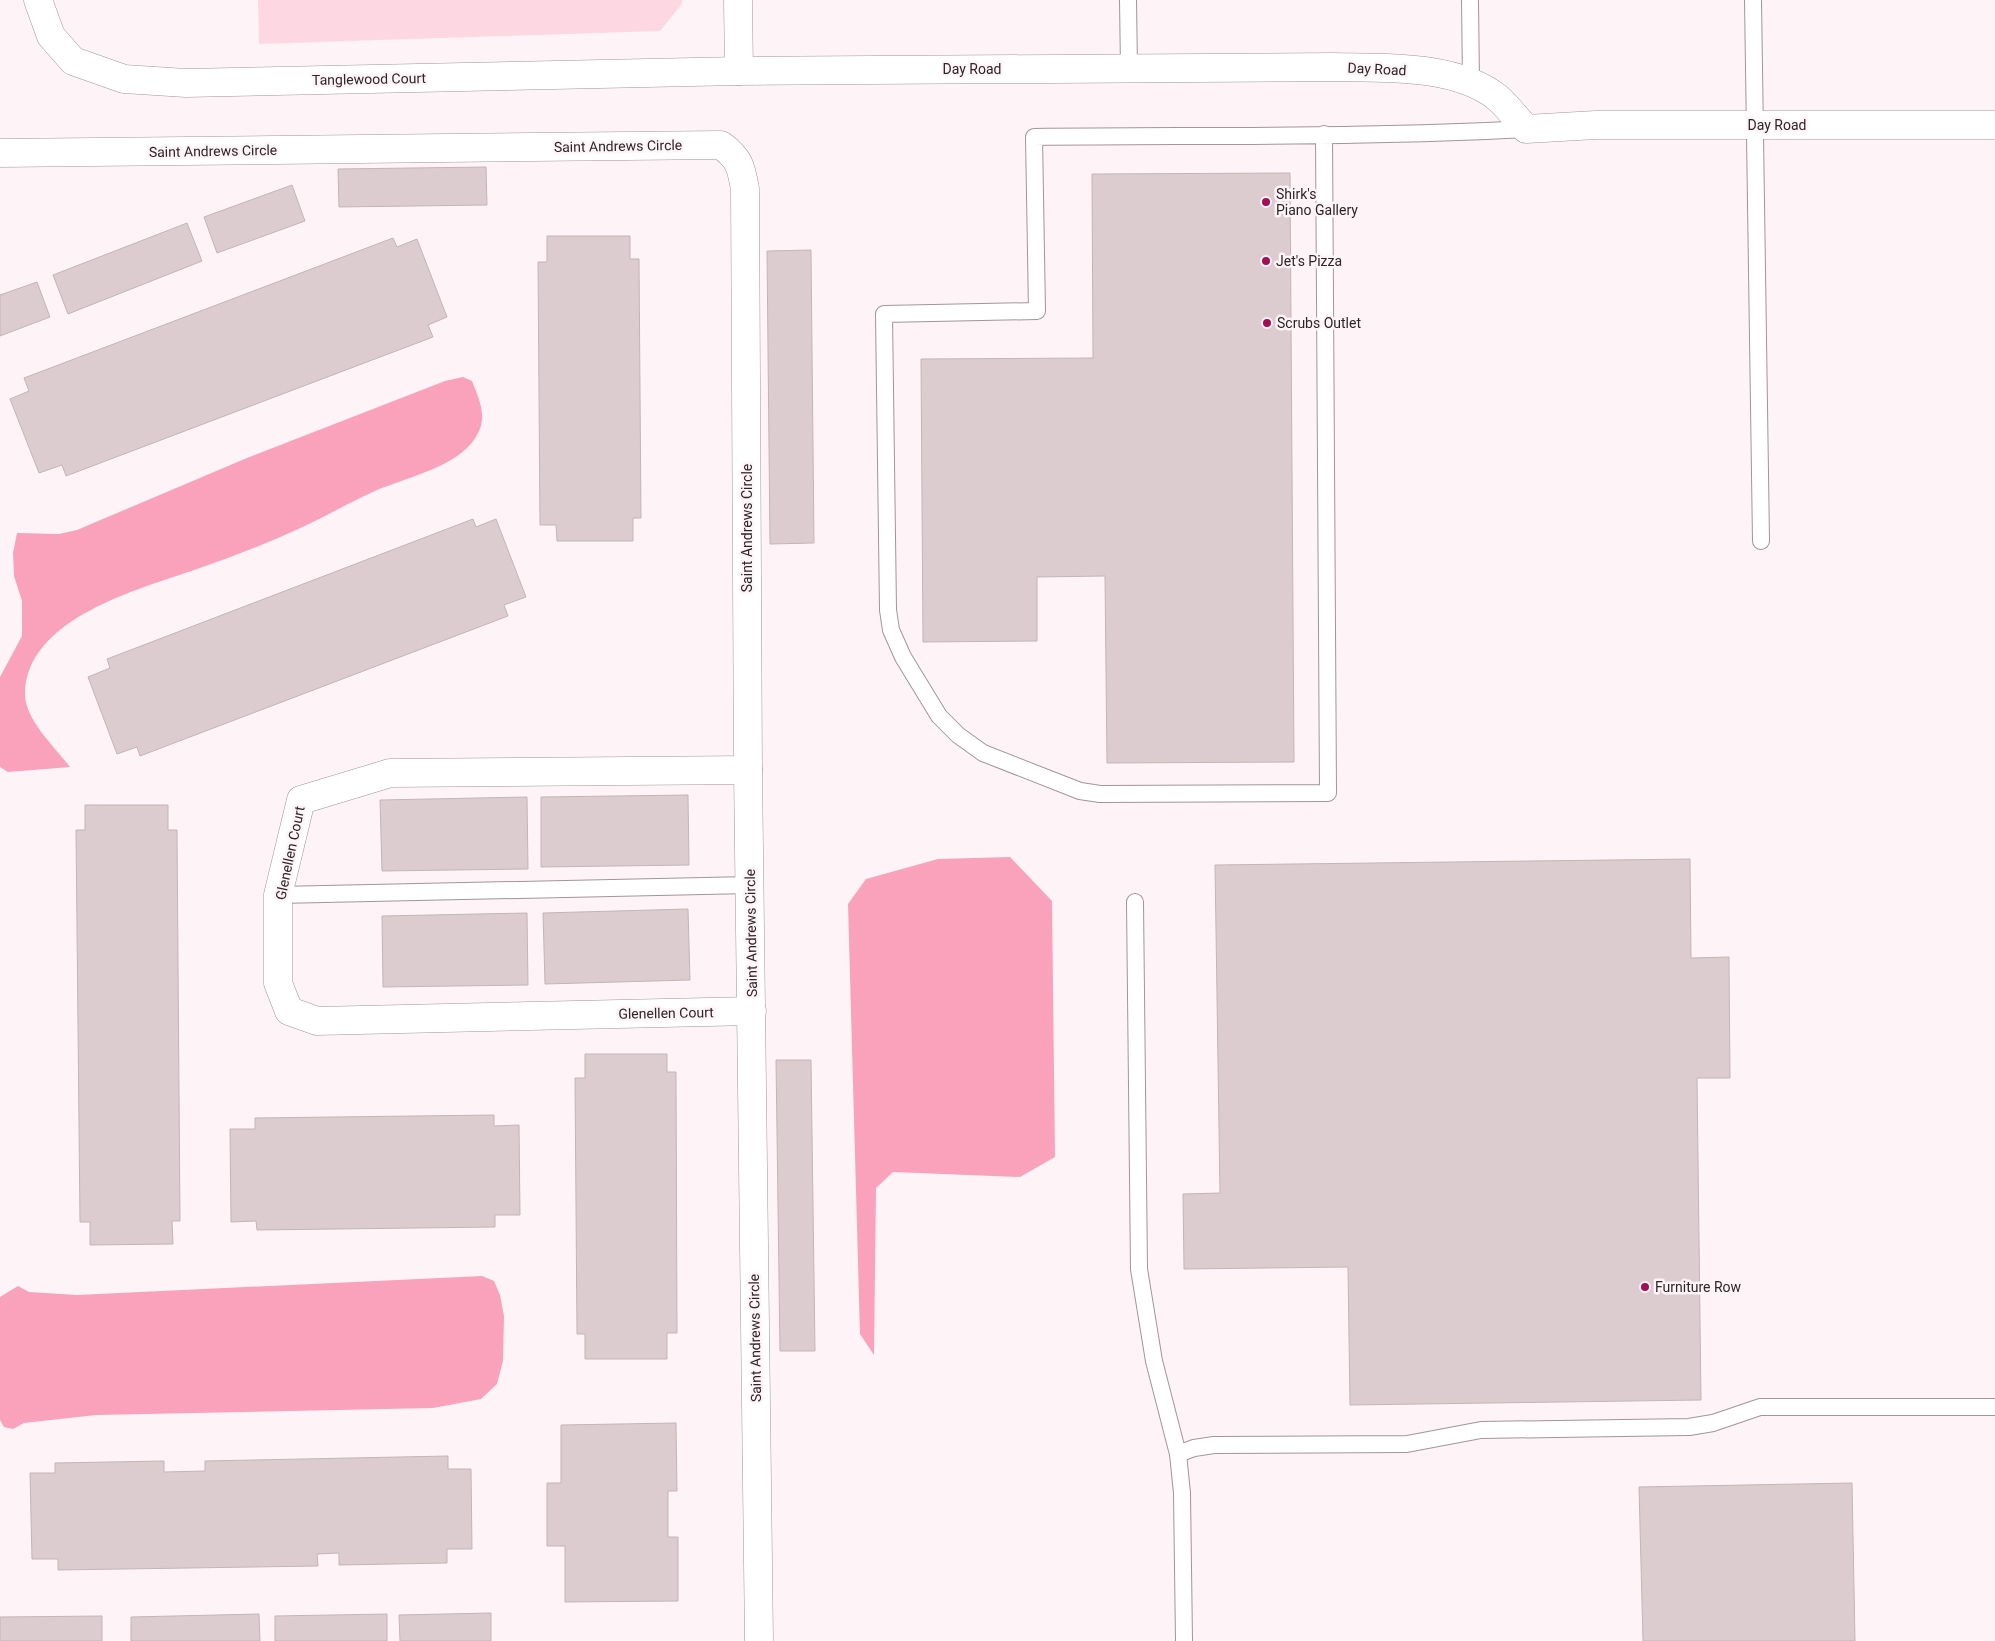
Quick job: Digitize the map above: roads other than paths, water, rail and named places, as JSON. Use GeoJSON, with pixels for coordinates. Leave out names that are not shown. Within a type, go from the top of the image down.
{"type":"FeatureCollection","features":[{"type":"Feature","properties":{"kind":"street","name":"Tanglewood Court"},"geometry":{"type":"LineString","coordinates":[[38,0],[51,36],[74,61],[124,79],[186,83],[739,71]]}},
{"type":"Feature","properties":{"kind":"street"},"geometry":{"type":"LineString","coordinates":[[738,0],[739,71]]}},
{"type":"Feature","properties":{"kind":"street","name":"Day Road"},"geometry":{"type":"LineString","coordinates":[[739,71],[1394,69],[1447,75],[1471,82],[1497,98],[1526,129],[1596,125],[1995,125]]}},
{"type":"Feature","properties":{"kind":"street","name":"Saint Andrews Circle"},"geometry":{"type":"LineString","coordinates":[[0,153],[721,145],[734,154],[741,166],[745,189],[748,770],[759,1641]]}},
{"type":"Feature","properties":{"kind":"street","name":"Glenellen Court"},"geometry":{"type":"LineString","coordinates":[[748,770],[390,773],[301,800],[278,895],[278,983],[289,1011],[317,1020],[752,1011]]}},
{"type":"Feature","properties":{"kind":"lane"},"geometry":{"type":"LineString","coordinates":[[1128,0],[1129,69]]}},
{"type":"Feature","properties":{"kind":"lane"},"geometry":{"type":"LineString","coordinates":[[1470,0],[1471,82]]}},
{"type":"Feature","properties":{"kind":"lane"},"geometry":{"type":"LineString","coordinates":[[1753,0],[1761,541]]}},
{"type":"Feature","properties":{"kind":"lane"},"geometry":{"type":"LineString","coordinates":[[1324,134],[1328,793],[1100,794],[1080,792],[983,753],[958,735],[939,716],[903,657],[891,630],[888,610],[884,314],[1037,311],[1034,137],[1324,134],[1462,133],[1526,129]]}},
{"type":"Feature","properties":{"kind":"lane"},"geometry":{"type":"LineString","coordinates":[[278,895],[750,885]]}},
{"type":"Feature","properties":{"kind":"lane"},"geometry":{"type":"LineString","coordinates":[[1135,902],[1139,1269],[1154,1361],[1178,1454],[1182,1493],[1184,1641]]}},
{"type":"Feature","properties":{"kind":"lane"},"geometry":{"type":"LineString","coordinates":[[1178,1454],[1194,1448],[1214,1445],[1407,1444],[1481,1430],[1689,1426],[1713,1423],[1760,1407],[1995,1407]]}},
{"type":"Feature","properties":{"kind":"place","name":"Shirk's Piano Gallery"},"geometry":{"type":"Point","coordinates":[1266,202]}},
{"type":"Feature","properties":{"kind":"place","name":"Jet's Pizza"},"geometry":{"type":"Point","coordinates":[1266,261]}},
{"type":"Feature","properties":{"kind":"place","name":"Scrubs Outlet"},"geometry":{"type":"Point","coordinates":[1267,323]}},
{"type":"Feature","properties":{"kind":"place","name":"Furniture Row"},"geometry":{"type":"Point","coordinates":[1645,1287]}}]}
